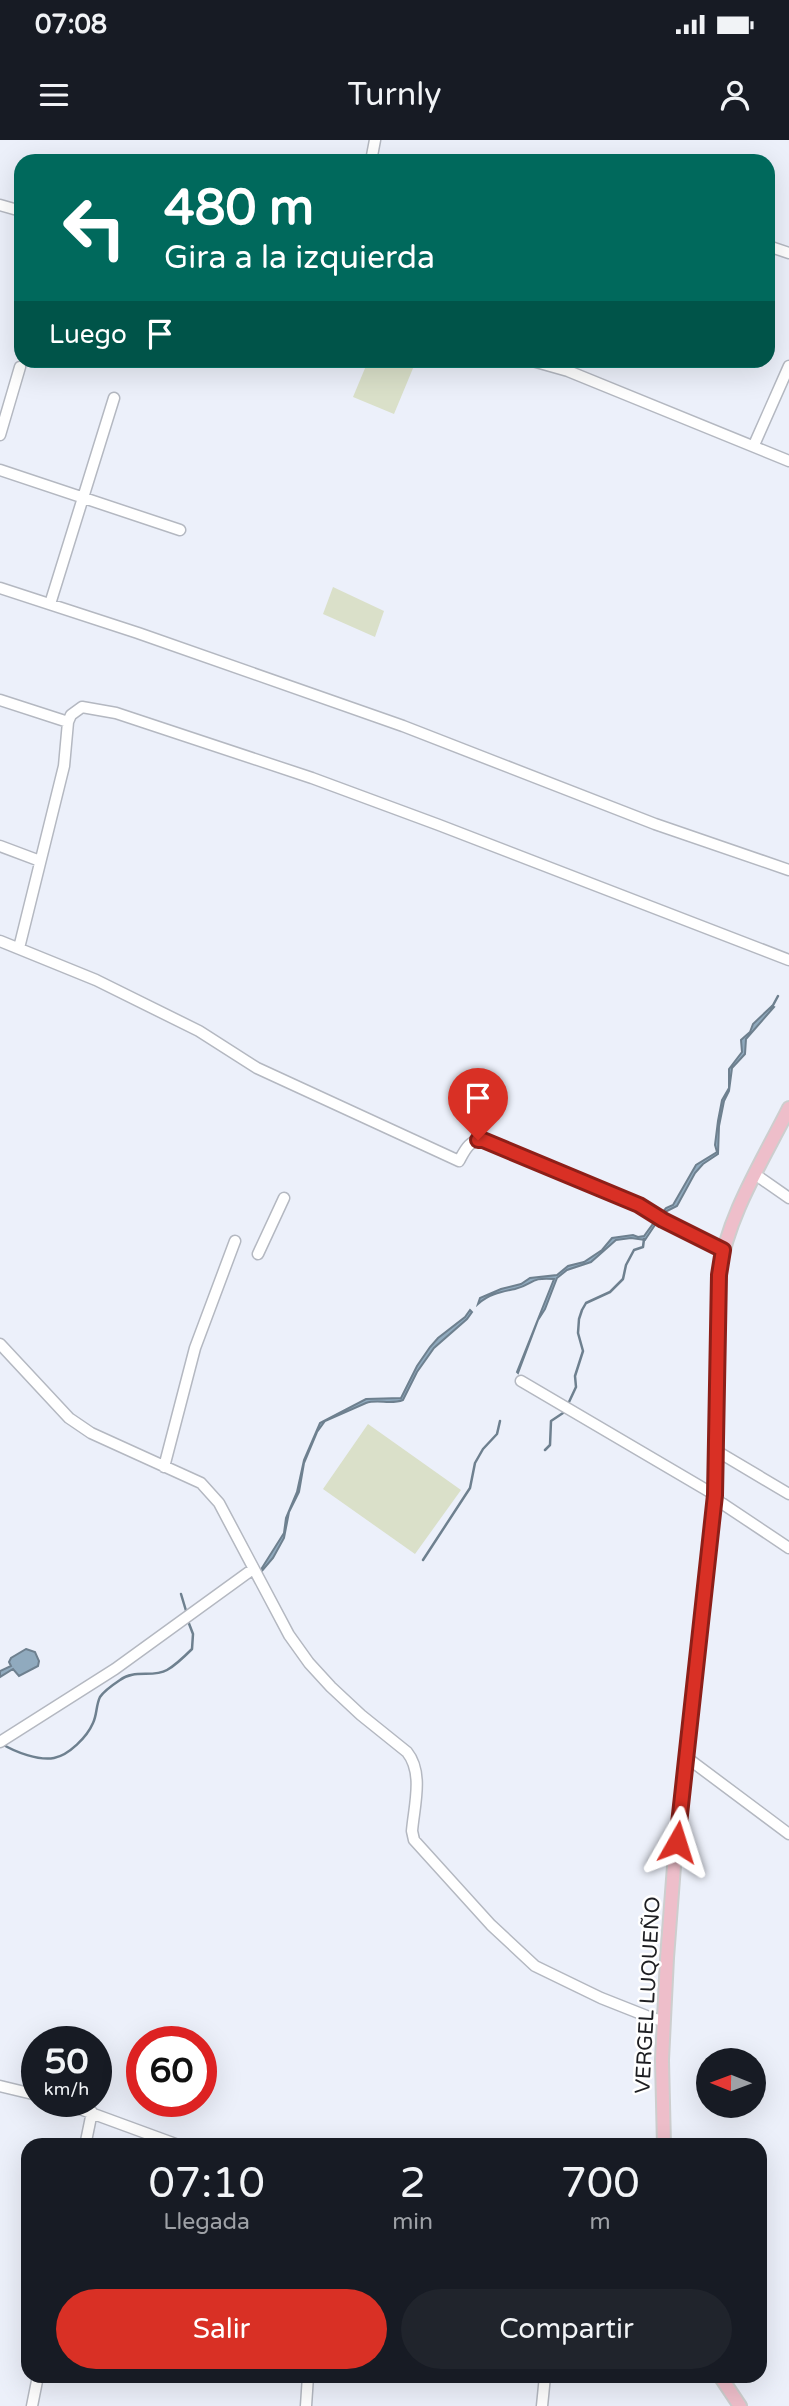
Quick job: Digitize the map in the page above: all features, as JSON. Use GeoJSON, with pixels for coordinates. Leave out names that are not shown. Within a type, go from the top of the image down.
{"type":"FeatureCollection","features":[{"type":"Feature","properties":{"kind":"main road","name":"VERGEL LUQUEÑO"},"geometry":{"type":"LineString","coordinates":[[664,2138],[663,2021],[674,1866],[715,1495],[719,1275],[723,1250],[731,1228],[789,1108]]}},
{"type":"Feature","properties":{"kind":"main road"},"geometry":{"type":"LineString","coordinates":[[725,2383],[740,2406]]}},
{"type":"Feature","properties":{"kind":"street"},"geometry":{"type":"LineString","coordinates":[[754,445],[789,366]]}},
{"type":"Feature","properties":{"kind":"street"},"geometry":{"type":"LineString","coordinates":[[0,435],[20,368]]}},
{"type":"Feature","properties":{"kind":"street"},"geometry":{"type":"LineString","coordinates":[[557,368],[789,461]]}},
{"type":"Feature","properties":{"kind":"street"},"geometry":{"type":"LineString","coordinates":[[50,604],[114,398]]}},
{"type":"Feature","properties":{"kind":"street"},"geometry":{"type":"LineString","coordinates":[[0,470],[180,530]]}},
{"type":"Feature","properties":{"kind":"street"},"geometry":{"type":"LineString","coordinates":[[0,588],[403,726],[655,824],[789,870]]}},
{"type":"Feature","properties":{"kind":"street"},"geometry":{"type":"LineString","coordinates":[[0,700],[68,722]]}},
{"type":"Feature","properties":{"kind":"street"},"geometry":{"type":"LineString","coordinates":[[19,948],[64,766],[68,722],[76,709],[82,707],[116,713],[312,778],[789,960]]}},
{"type":"Feature","properties":{"kind":"street"},"geometry":{"type":"LineString","coordinates":[[0,846],[40,861]]}},
{"type":"Feature","properties":{"kind":"street"},"geometry":{"type":"LineString","coordinates":[[0,941],[96,980],[199,1031],[257,1068],[426,1147],[459,1161],[468,1145],[483,1140],[639,1205],[723,1250]]}},
{"type":"Feature","properties":{"kind":"street"},"geometry":{"type":"LineString","coordinates":[[756,1175],[789,1198]]}},
{"type":"Feature","properties":{"kind":"street"},"geometry":{"type":"LineString","coordinates":[[258,1254],[284,1198]]}},
{"type":"Feature","properties":{"kind":"street"},"geometry":{"type":"LineString","coordinates":[[164,1467],[198,1338],[235,1241]]}},
{"type":"Feature","properties":{"kind":"street"},"geometry":{"type":"LineString","coordinates":[[0,1344],[53,1404],[69,1418],[91,1433],[201,1483],[219,1503],[289,1635],[309,1662],[361,1715],[412,1758],[417,1775],[412,1832],[414,1840],[512,1947],[535,1966],[601,1998],[663,2021]]}},
{"type":"Feature","properties":{"kind":"street"},"geometry":{"type":"LineString","coordinates":[[521,1381],[715,1495],[720,1502],[789,1548]]}},
{"type":"Feature","properties":{"kind":"street"},"geometry":{"type":"LineString","coordinates":[[715,1450],[789,1494]]}},
{"type":"Feature","properties":{"kind":"street"},"geometry":{"type":"LineString","coordinates":[[0,1742],[115,1669],[253,1569]]}},
{"type":"Feature","properties":{"kind":"street"},"geometry":{"type":"LineString","coordinates":[[686,1757],[789,1834]]}},
{"type":"Feature","properties":{"kind":"street"},"geometry":{"type":"LineString","coordinates":[[0,2086],[21,2091]]}},
{"type":"Feature","properties":{"kind":"street"},"geometry":{"type":"LineString","coordinates":[[87,2138],[91,2117]]}},
{"type":"Feature","properties":{"kind":"street"},"geometry":{"type":"LineString","coordinates":[[105,2117],[160,2138]]}},
{"type":"Feature","properties":{"kind":"street"},"geometry":{"type":"LineString","coordinates":[[32,2406],[37,2383]]}},
{"type":"Feature","properties":{"kind":"street"},"geometry":{"type":"LineString","coordinates":[[306,2406],[308,2383]]}},
{"type":"Feature","properties":{"kind":"street"},"geometry":{"type":"LineString","coordinates":[[542,2406],[544,2383]]}},
{"type":"Feature","properties":{"kind":"green space"},"geometry":{"type":"Polygon","coordinates":[[[365,368],[413,368],[394,414],[353,397],[365,368]]]}},
{"type":"Feature","properties":{"kind":"green space"},"geometry":{"type":"Polygon","coordinates":[[[333,587],[384,611],[375,637],[323,614],[333,587]]]}},
{"type":"Feature","properties":{"kind":"green space"},"geometry":{"type":"Polygon","coordinates":[[[368,1424],[461,1490],[415,1554],[323,1489],[368,1424]]]}},
{"type":"Feature","properties":{"kind":"water"},"geometry":{"type":"Polygon","coordinates":[[[772,1006],[774,1007],[746,1039],[745,1054],[732,1068],[729,1091],[719,1126],[718,1154],[695,1173],[677,1206],[661,1214],[673,1205],[696,1165],[717,1152],[715,1145],[718,1121],[722,1100],[729,1088],[729,1069],[742,1052],[741,1040],[772,1006]]]}},
{"type":"Feature","properties":{"kind":"water"},"geometry":{"type":"Polygon","coordinates":[[[655,1221],[657,1222],[645,1240],[616,1240],[591,1262],[567,1270],[557,1278],[518,1373],[517,1372],[554,1279],[536,1280],[500,1292],[478,1304],[480,1298],[521,1284],[530,1278],[557,1275],[568,1266],[584,1262],[602,1250],[612,1238],[644,1236],[655,1221]]]}},
{"type":"Feature","properties":{"kind":"water"},"geometry":{"type":"Polygon","coordinates":[[[470,1310],[472,1312],[467,1319],[434,1348],[417,1372],[403,1400],[366,1403],[325,1421],[317,1432],[304,1463],[299,1492],[289,1512],[284,1538],[261,1572],[284,1533],[286,1518],[297,1492],[304,1460],[320,1423],[366,1399],[401,1398],[430,1347],[470,1310]]]}},
{"type":"Feature","properties":{"kind":"water"},"geometry":{"type":"Polygon","coordinates":[[[26,1649],[35,1652],[38,1666],[19,1676],[13,1669],[0,1677],[0,1671],[11,1666],[11,1658],[26,1649]]]}},
{"type":"Feature","properties":{"kind":"waterway"},"geometry":{"type":"LineString","coordinates":[[771,1009],[778,996]]}},
{"type":"Feature","properties":{"kind":"waterway"},"geometry":{"type":"LineString","coordinates":[[569,1402],[576,1387],[575,1376],[583,1351],[578,1333],[582,1310],[586,1303],[610,1292],[623,1279],[626,1265],[634,1250],[643,1247],[644,1239]]}},
{"type":"Feature","properties":{"kind":"waterway"},"geometry":{"type":"LineString","coordinates":[[545,1450],[550,1445],[551,1421],[563,1413]]}},
{"type":"Feature","properties":{"kind":"waterway"},"geometry":{"type":"LineString","coordinates":[[423,1560],[470,1488],[475,1463],[497,1434],[500,1421]]}},
{"type":"Feature","properties":{"kind":"waterway"},"geometry":{"type":"LineString","coordinates":[[181,1594],[187,1614]]}},
{"type":"Feature","properties":{"kind":"waterway"},"geometry":{"type":"LineString","coordinates":[[2,1744],[20,1753],[41,1758],[54,1758],[66,1753],[77,1745],[90,1728],[100,1697],[109,1688],[131,1675],[167,1670],[192,1649],[193,1634],[188,1621]]}},
{"type":"Feature","properties":{"kind":"route"},"geometry":{"type":"LineString","coordinates":[[478,1140],[639,1205],[723,1250],[719,1275],[715,1495],[677,1842]]}}]}
